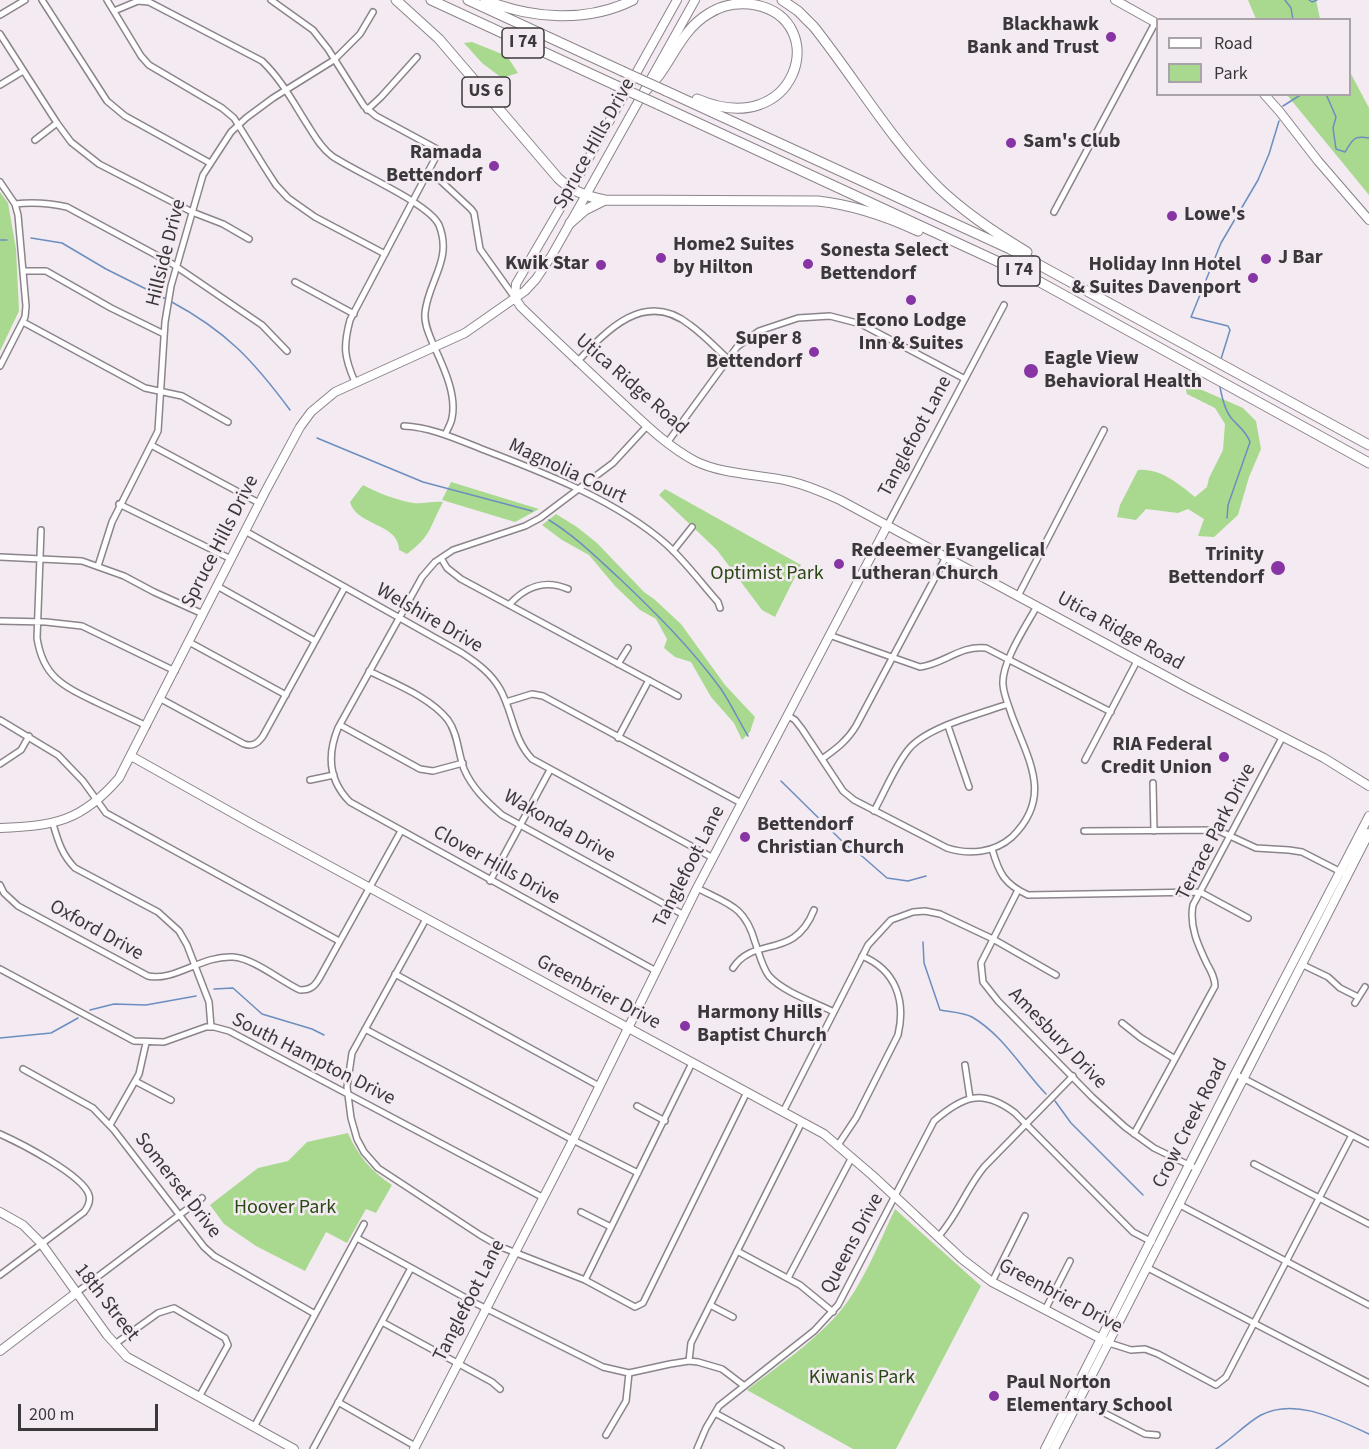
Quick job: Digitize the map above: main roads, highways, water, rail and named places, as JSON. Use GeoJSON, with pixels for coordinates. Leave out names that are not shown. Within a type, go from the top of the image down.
{"type":"FeatureCollection","features":[{"type":"Feature","properties":{"kind":"highway","name":"US 6"},"geometry":{"type":"LineString","coordinates":[[396,0],[439,39],[558,178],[586,195]]}},
{"type":"Feature","properties":{"kind":"highway","name":"I 74"},"geometry":{"type":"LineString","coordinates":[[431,0],[968,247],[1084,305],[1369,463]]}},
{"type":"Feature","properties":{"kind":"highway","name":"I 74"},"geometry":{"type":"LineString","coordinates":[[468,0],[622,71],[645,86],[666,89],[1050,270],[1369,445]]}},
{"type":"Feature","properties":{"kind":"highway"},"geometry":{"type":"LineString","coordinates":[[485,0],[533,13],[566,16],[596,12],[633,0]]}},
{"type":"Feature","properties":{"kind":"highway"},"geometry":{"type":"LineString","coordinates":[[782,0],[798,11],[814,27],[906,149],[938,187],[970,215],[1043,262],[1050,270]]}},
{"type":"Feature","properties":{"kind":"highway"},"geometry":{"type":"LineString","coordinates":[[645,86],[654,82],[688,31],[702,17],[715,9],[744,4],[764,8],[783,19],[794,36],[797,57],[791,79],[777,94],[759,105],[726,108],[666,89]]}},
{"type":"Feature","properties":{"kind":"highway"},"geometry":{"type":"LineString","coordinates":[[586,195],[605,200],[831,202],[871,212],[950,244],[968,247]]}},
{"type":"Feature","properties":{"kind":"highway"},"geometry":{"type":"LineString","coordinates":[[570,223],[591,206],[605,200]]}},
{"type":"Feature","properties":{"kind":"main road","name":"Spruce Hills Drive"},"geometry":{"type":"LineString","coordinates":[[514,298],[516,284],[677,0]]}},
{"type":"Feature","properties":{"kind":"main road","name":"Spruce Hills Drive"},"geometry":{"type":"LineString","coordinates":[[0,828],[34,827],[53,824],[69,818],[97,802],[119,778],[259,503],[300,427],[311,412],[335,392],[465,333],[525,291],[536,279],[570,223],[695,0]]}},
{"type":"Feature","properties":{"kind":"main road"},"geometry":{"type":"LineString","coordinates":[[1115,0],[1156,23]]}},
{"type":"Feature","properties":{"kind":"main road"},"geometry":{"type":"LineString","coordinates":[[1266,96],[1369,220]]}},
{"type":"Feature","properties":{"kind":"main road","name":"Utica Ridge Road"},"geometry":{"type":"LineString","coordinates":[[514,298],[577,362],[647,426],[667,443],[696,461],[715,468],[788,480],[840,500],[1367,783]]}},
{"type":"Feature","properties":{"kind":"main road","name":"Tanglefoot Lane"},"geometry":{"type":"LineString","coordinates":[[415,1448],[513,1252],[573,1140],[697,888],[887,526]]}},
{"type":"Feature","properties":{"kind":"main road","name":"Greenbrier Drive"},"geometry":{"type":"LineString","coordinates":[[131,756],[369,888],[802,1122],[838,1144],[938,1237],[992,1282],[1105,1341]]}},
{"type":"Feature","properties":{"kind":"main road","name":"Crow Creek Road"},"geometry":{"type":"LineString","coordinates":[[1105,1341],[1139,1263],[1179,1204],[1243,1079],[1369,816]]}},
{"type":"Feature","properties":{"kind":"main road","name":"Crow Creek Road"},"geometry":{"type":"LineString","coordinates":[[1343,874],[1369,832]]}},
{"type":"Feature","properties":{"kind":"main road","name":"Crow Creek Road"},"geometry":{"type":"LineString","coordinates":[[1054,1449],[1076,1398],[1105,1341],[1148,1267],[1154,1243],[1188,1165],[1235,1074],[1298,962]]}},
{"type":"Feature","properties":{"kind":"main road","name":"18th Street"},"geometry":{"type":"LineString","coordinates":[[0,1212],[23,1225],[41,1244],[76,1293],[127,1357],[294,1449]]}},
{"type":"Feature","properties":{"kind":"main road"},"geometry":{"type":"LineString","coordinates":[[0,1351],[76,1293]]}},
{"type":"Feature","properties":{"kind":"main road","name":"Crow Creek Road"},"geometry":{"type":"LineString","coordinates":[[1045,1449],[1076,1398]]}},
{"type":"Feature","properties":{"kind":"waterway"},"geometry":{"type":"LineString","coordinates":[[1285,0],[1291,8],[1293,18]]}},
{"type":"Feature","properties":{"kind":"waterway"},"geometry":{"type":"LineString","coordinates":[[1309,0],[1312,2],[1317,0]]}},
{"type":"Feature","properties":{"kind":"waterway"},"geometry":{"type":"LineString","coordinates":[[1283,106],[1299,96]]}},
{"type":"Feature","properties":{"kind":"waterway"},"geometry":{"type":"LineString","coordinates":[[1327,96],[1336,117],[1333,128],[1336,149],[1345,152],[1354,139],[1369,138]]}},
{"type":"Feature","properties":{"kind":"waterway"},"geometry":{"type":"LineString","coordinates":[[1221,359],[1230,330],[1228,326],[1191,317],[1221,243],[1258,180],[1279,121]]}},
{"type":"Feature","properties":{"kind":"waterway"},"geometry":{"type":"LineString","coordinates":[[31,238],[62,243],[106,269],[166,299]]}},
{"type":"Feature","properties":{"kind":"waterway"},"geometry":{"type":"LineString","coordinates":[[0,240],[7,240]]}},
{"type":"Feature","properties":{"kind":"waterway"},"geometry":{"type":"LineString","coordinates":[[170,301],[223,335],[251,361],[290,410]]}},
{"type":"Feature","properties":{"kind":"waterway"},"geometry":{"type":"LineString","coordinates":[[1220,387],[1227,412],[1250,442],[1228,505],[1227,518]]}},
{"type":"Feature","properties":{"kind":"waterway"},"geometry":{"type":"LineString","coordinates":[[317,438],[423,482],[532,511]]}},
{"type":"Feature","properties":{"kind":"waterway"},"geometry":{"type":"LineString","coordinates":[[549,520],[594,555],[673,631],[721,689],[748,736]]}},
{"type":"Feature","properties":{"kind":"waterway"},"geometry":{"type":"LineString","coordinates":[[781,781],[846,845],[887,878],[908,881],[926,876]]}},
{"type":"Feature","properties":{"kind":"waterway"},"geometry":{"type":"LineString","coordinates":[[923,942],[924,963],[940,1010],[968,1015],[983,1024],[1003,1043],[1046,1094]]}},
{"type":"Feature","properties":{"kind":"waterway"},"geometry":{"type":"LineString","coordinates":[[214,989],[233,988],[262,1014],[312,1029],[324,1035]]}},
{"type":"Feature","properties":{"kind":"waterway"},"geometry":{"type":"LineString","coordinates":[[90,1010],[114,1004],[146,1005],[196,996]]}},
{"type":"Feature","properties":{"kind":"waterway"},"geometry":{"type":"LineString","coordinates":[[0,1038],[51,1033],[78,1018]]}},
{"type":"Feature","properties":{"kind":"waterway"},"geometry":{"type":"LineString","coordinates":[[1055,1101],[1071,1123],[1143,1195]]}},
{"type":"Feature","properties":{"kind":"waterway"},"geometry":{"type":"LineString","coordinates":[[1216,1449],[1261,1415],[1288,1408],[1316,1412],[1369,1434]]}},
{"type":"Feature","properties":{"kind":"place","name":"Blackhawk Bank and Trust"},"geometry":{"type":"Point","coordinates":[1111,37]}},
{"type":"Feature","properties":{"kind":"place","name":"Sam's Club"},"geometry":{"type":"Point","coordinates":[1011,143]}},
{"type":"Feature","properties":{"kind":"place","name":"Ramada Bettendorf"},"geometry":{"type":"Point","coordinates":[494,166]}},
{"type":"Feature","properties":{"kind":"place","name":"Lowe's"},"geometry":{"type":"Point","coordinates":[1172,216]}},
{"type":"Feature","properties":{"kind":"place","name":"Home2 Suites by Hilton"},"geometry":{"type":"Point","coordinates":[661,258]}},
{"type":"Feature","properties":{"kind":"place","name":"J Bar"},"geometry":{"type":"Point","coordinates":[1266,259]}},
{"type":"Feature","properties":{"kind":"place","name":"Sonesta Select Bettendorf"},"geometry":{"type":"Point","coordinates":[808,264]}},
{"type":"Feature","properties":{"kind":"place","name":"Kwik Star"},"geometry":{"type":"Point","coordinates":[601,265]}},
{"type":"Feature","properties":{"kind":"place","name":"Holiday Inn Hotel & Suites Davenport"},"geometry":{"type":"Point","coordinates":[1253,278]}},
{"type":"Feature","properties":{"kind":"place","name":"Econo Lodge Inn & Suites"},"geometry":{"type":"Point","coordinates":[911,300]}},
{"type":"Feature","properties":{"kind":"place","name":"Super 8 Bettendorf"},"geometry":{"type":"Point","coordinates":[814,352]}},
{"type":"Feature","properties":{"kind":"place","name":"Eagle View Behavioral Health"},"geometry":{"type":"Point","coordinates":[1031,371]}},
{"type":"Feature","properties":{"kind":"place","name":"Redeemer Evangelical Lutheran Church"},"geometry":{"type":"Point","coordinates":[839,564]}},
{"type":"Feature","properties":{"kind":"place","name":"Trinity Bettendorf"},"geometry":{"type":"Point","coordinates":[1278,568]}},
{"type":"Feature","properties":{"kind":"place","name":"RIA Federal Credit Union"},"geometry":{"type":"Point","coordinates":[1224,757]}},
{"type":"Feature","properties":{"kind":"place","name":"Bettendorf Christian Church"},"geometry":{"type":"Point","coordinates":[745,837]}},
{"type":"Feature","properties":{"kind":"place","name":"Harmony Hills Baptist Church"},"geometry":{"type":"Point","coordinates":[685,1026]}},
{"type":"Feature","properties":{"kind":"place","name":"Paul Norton Elementary School"},"geometry":{"type":"Point","coordinates":[994,1396]}},
{"type":"Feature","properties":{"kind":"park label","name":"Optimist Park"},"geometry":{"type":"Point","coordinates":[767,575]}},
{"type":"Feature","properties":{"kind":"park label","name":"Hoover Park"},"geometry":{"type":"Point","coordinates":[285,1209]}},
{"type":"Feature","properties":{"kind":"park label","name":"Kiwanis Park"},"geometry":{"type":"Point","coordinates":[862,1379]}}]}
